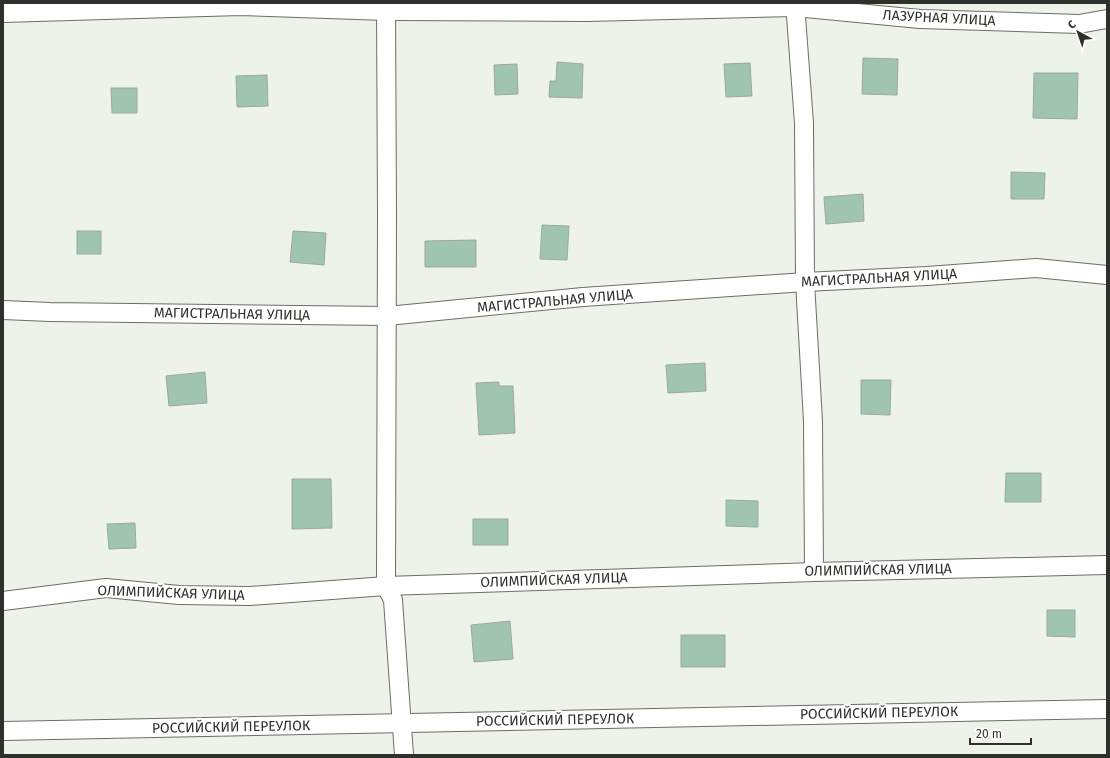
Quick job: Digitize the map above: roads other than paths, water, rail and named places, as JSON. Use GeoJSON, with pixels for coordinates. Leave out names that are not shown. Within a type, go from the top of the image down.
{"type":"FeatureCollection","features":[{"type":"Feature","properties":{"kind":"street","name":"ЛАЗУРНАЯ УЛИЦА"},"geometry":{"type":"LineString","coordinates":[[3,13],[240,6],[386,7],[587,12],[796,5],[920,19],[1079,24],[1107,19]]}},
{"type":"Feature","properties":{"kind":"street"},"geometry":{"type":"LineString","coordinates":[[796,5],[804,123],[805,282],[812,421],[814,572]]}},
{"type":"Feature","properties":{"kind":"street"},"geometry":{"type":"LineString","coordinates":[[386,7],[386,586],[392,600],[404,755]]}},
{"type":"Feature","properties":{"kind":"street","name":"МАГИСТРАЛЬНАЯ УЛИЦА"},"geometry":{"type":"LineString","coordinates":[[3,310],[50,312],[387,316],[583,297],[1036,268],[1107,275]]}},
{"type":"Feature","properties":{"kind":"street","name":"ОЛИМПИЙСКАЯ УЛИЦА"},"geometry":{"type":"LineString","coordinates":[[3,601],[106,588],[179,595],[250,596],[386,586],[814,572],[1107,565]]}},
{"type":"Feature","properties":{"kind":"street","name":"РОССИЙСКИЙ ПЕРЕУЛОК"},"geometry":{"type":"LineString","coordinates":[[3,732],[1107,708]]}}]}
